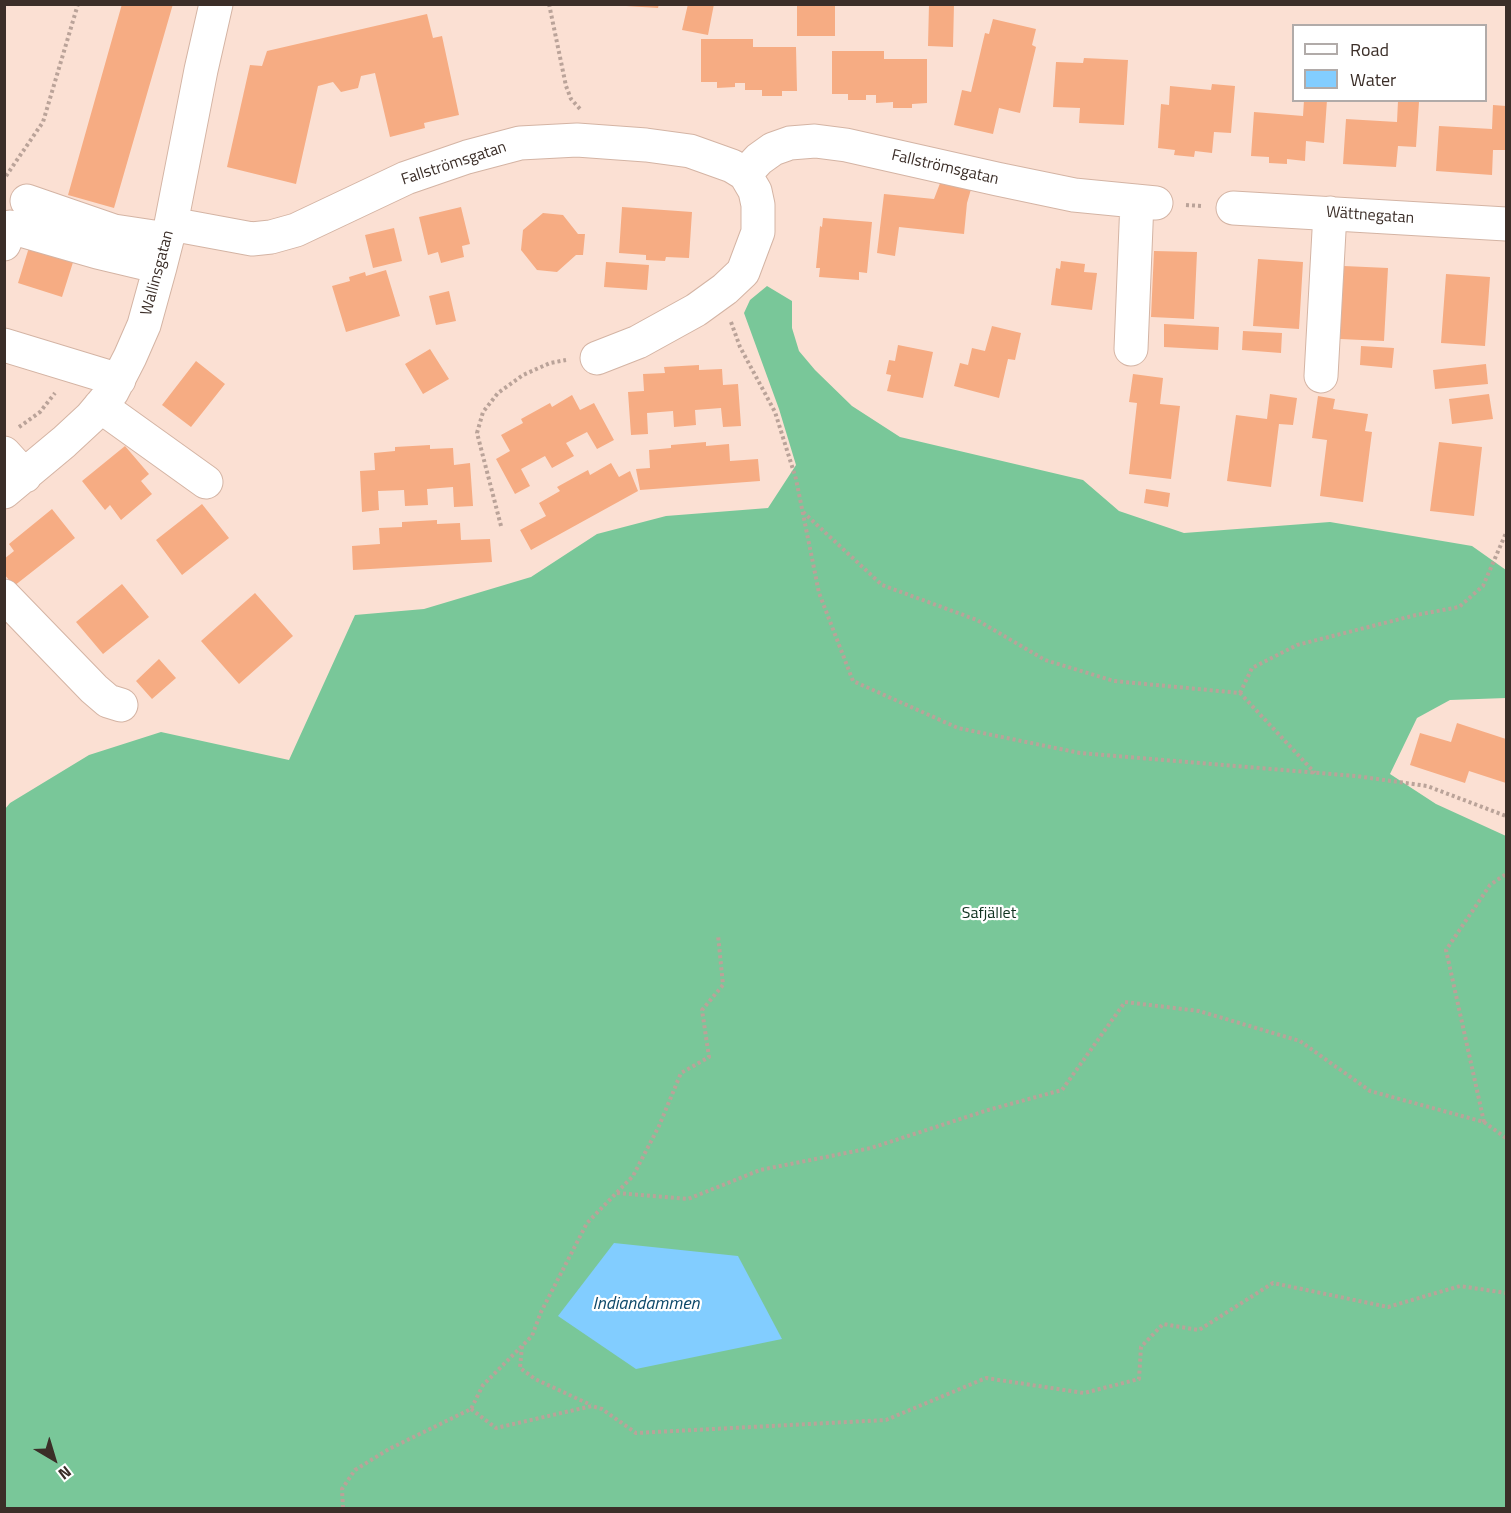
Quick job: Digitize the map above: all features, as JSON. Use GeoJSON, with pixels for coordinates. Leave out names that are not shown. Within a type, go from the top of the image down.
{"type":"FeatureCollection","features":[{"type":"Feature","properties":{"kind":"street","name":"Wallinsgatan"},"geometry":{"type":"LineString","coordinates":[[12,463],[78,430],[112,392],[144,326],[166,243],[216,4]]}},
{"type":"Feature","properties":{"kind":"street","name":"Fallströmsgatan"},"geometry":{"type":"LineString","coordinates":[[166,243],[271,237],[296,230],[406,178],[467,157],[520,143],[577,140],[690,151],[715,158],[745,174],[759,159],[773,149],[790,143],[815,141],[846,145],[997,180],[1074,195],[1146,202]]}},
{"type":"Feature","properties":{"kind":"street"},"geometry":{"type":"LineString","coordinates":[[597,358],[638,342],[696,310],[725,289],[743,272],[758,232],[758,205],[755,191],[745,174]]}},
{"type":"Feature","properties":{"kind":"street"},"geometry":{"type":"LineString","coordinates":[[27,201],[114,231],[166,243]]}},
{"type":"Feature","properties":{"kind":"street"},"geometry":{"type":"LineString","coordinates":[[1131,349],[1146,202]]}},
{"type":"Feature","properties":{"kind":"street","name":"Wättnegatan"},"geometry":{"type":"LineString","coordinates":[[1233,208],[1506,224]]}},
{"type":"Feature","properties":{"kind":"street"},"geometry":{"type":"LineString","coordinates":[[1321,376],[1330,213]]}},
{"type":"Feature","properties":{"kind":"street"},"geometry":{"type":"LineString","coordinates":[[4,244],[10,227],[98,252],[166,243]]}},
{"type":"Feature","properties":{"kind":"street"},"geometry":{"type":"LineString","coordinates":[[4,345],[118,380]]}},
{"type":"Feature","properties":{"kind":"street"},"geometry":{"type":"LineString","coordinates":[[100,406],[206,482]]}},
{"type":"Feature","properties":{"kind":"street"},"geometry":{"type":"LineString","coordinates":[[4,596],[94,689],[108,700],[121,705]]}},
{"type":"Feature","properties":{"kind":"path"},"geometry":{"type":"LineString","coordinates":[[4,177],[43,122],[78,4]]}},
{"type":"Feature","properties":{"kind":"path"},"geometry":{"type":"LineString","coordinates":[[549,4],[566,86],[571,99],[579,108],[570,111]]}},
{"type":"Feature","properties":{"kind":"path"},"geometry":{"type":"LineString","coordinates":[[1146,202],[1233,208]]}},
{"type":"Feature","properties":{"kind":"path"},"geometry":{"type":"LineString","coordinates":[[740,347],[776,412],[796,479],[819,593],[853,681],[958,728],[1080,753],[1356,776],[1427,786],[1506,816]]}},
{"type":"Feature","properties":{"kind":"path"},"geometry":{"type":"LineString","coordinates":[[501,526],[477,433],[483,412],[498,393],[523,375],[550,363],[597,358]]}},
{"type":"Feature","properties":{"kind":"path"},"geometry":{"type":"LineString","coordinates":[[12,463],[40,412],[77,367]]}},
{"type":"Feature","properties":{"kind":"path"},"geometry":{"type":"LineString","coordinates":[[802,511],[882,585],[977,620],[1045,660],[1114,681],[1240,693],[1315,773]]}},
{"type":"Feature","properties":{"kind":"path"},"geometry":{"type":"LineString","coordinates":[[1240,693],[1252,668],[1297,645],[1416,615],[1459,607],[1484,586],[1506,533]]}},
{"type":"Feature","properties":{"kind":"path"},"geometry":{"type":"LineString","coordinates":[[1484,1122],[1446,950],[1490,885],[1506,874]]}},
{"type":"Feature","properties":{"kind":"path"},"geometry":{"type":"LineString","coordinates":[[342,1509],[342,1489],[355,1470],[389,1449],[471,1409],[483,1385],[532,1336],[541,1312],[587,1223],[633,1176],[659,1126],[681,1073],[709,1057],[702,1010],[723,985],[718,935]]}},
{"type":"Feature","properties":{"kind":"path"},"geometry":{"type":"LineString","coordinates":[[617,1193],[688,1199],[760,1170],[871,1148],[988,1110],[1062,1090],[1125,1002],[1199,1011],[1300,1041],[1370,1091],[1484,1122],[1506,1138]]}},
{"type":"Feature","properties":{"kind":"path"},"geometry":{"type":"LineString","coordinates":[[522,1346],[520,1368],[535,1379],[602,1409],[636,1433],[886,1420],[986,1378],[1084,1393],[1139,1379],[1141,1347],[1163,1323],[1199,1330],[1273,1283],[1388,1307],[1460,1286],[1506,1293]]}},
{"type":"Feature","properties":{"kind":"path"},"geometry":{"type":"LineString","coordinates":[[471,1409],[496,1428],[592,1406]]}},
{"type":"Feature","properties":{"kind":"green space","name":"Safjället"},"geometry":{"type":"Polygon","coordinates":[[[767,286],[792,301],[792,328],[799,351],[815,370],[852,406],[900,437],[1083,480],[1119,511],[1184,533],[1330,522],[1472,546],[1506,570],[1506,698],[1450,700],[1417,718],[1390,774],[1436,804],[1506,836],[1506,1508],[5,1508],[5,809],[10,803],[89,755],[161,732],[289,760],[355,615],[424,609],[531,577],[597,534],[666,516],[768,508],[796,465],[779,409],[744,313],[750,300],[767,286]]]}},
{"type":"Feature","properties":{"kind":"water","name":"Indiandammen"},"geometry":{"type":"Polygon","coordinates":[[[614,1243],[738,1256],[782,1339],[636,1369],[558,1316],[614,1243]]]}},
{"type":"Feature","properties":{"kind":"building"},"geometry":{"type":"Polygon","coordinates":[[[122,4],[173,4],[114,208],[68,195],[122,4]]]}},
{"type":"Feature","properties":{"kind":"building"},"geometry":{"type":"Polygon","coordinates":[[[626,4],[659,4],[658,8],[626,6],[626,4]]]}},
{"type":"Feature","properties":{"kind":"building"},"geometry":{"type":"Polygon","coordinates":[[[688,4],[714,4],[708,35],[682,30],[688,4]]]}},
{"type":"Feature","properties":{"kind":"building"},"geometry":{"type":"Polygon","coordinates":[[[797,4],[835,4],[835,36],[797,36],[797,4]]]}},
{"type":"Feature","properties":{"kind":"building"},"geometry":{"type":"Polygon","coordinates":[[[929,4],[954,4],[953,47],[928,46],[929,4]]]}},
{"type":"Feature","properties":{"kind":"building"},"geometry":{"type":"Polygon","coordinates":[[[427,14],[433,38],[442,36],[459,115],[424,123],[425,128],[390,137],[375,73],[361,76],[358,88],[341,92],[333,82],[318,86],[296,184],[227,167],[250,65],[262,66],[267,51],[427,14]]]}},
{"type":"Feature","properties":{"kind":"building"},"geometry":{"type":"Polygon","coordinates":[[[993,19],[1036,29],[1032,45],[1036,47],[1020,113],[999,108],[993,134],[954,125],[962,90],[971,92],[985,33],[989,34],[993,19]]]}},
{"type":"Feature","properties":{"kind":"building"},"geometry":{"type":"Polygon","coordinates":[[[701,39],[753,39],[753,47],[796,47],[797,91],[782,91],[782,96],[762,96],[762,90],[745,90],[745,83],[735,83],[735,87],[717,88],[717,82],[701,82],[701,39]]]}},
{"type":"Feature","properties":{"kind":"building"},"geometry":{"type":"Polygon","coordinates":[[[832,51],[884,51],[884,59],[927,59],[927,103],[912,104],[912,108],[893,108],[893,102],[876,103],[876,95],[866,95],[866,100],[848,100],[848,94],[832,94],[832,51]]]}},
{"type":"Feature","properties":{"kind":"building"},"geometry":{"type":"Polygon","coordinates":[[[1084,58],[1128,60],[1124,125],[1079,123],[1080,108],[1053,107],[1056,62],[1083,63],[1084,58]]]}},
{"type":"Feature","properties":{"kind":"building"},"geometry":{"type":"Polygon","coordinates":[[[1212,84],[1235,86],[1231,133],[1214,132],[1212,153],[1195,151],[1194,157],[1174,155],[1175,150],[1158,148],[1161,104],[1169,105],[1170,86],[1211,90],[1212,84]]]}},
{"type":"Feature","properties":{"kind":"building"},"geometry":{"type":"Polygon","coordinates":[[[1304,102],[1327,102],[1324,143],[1306,141],[1305,161],[1287,159],[1287,164],[1269,163],[1269,157],[1251,156],[1254,112],[1303,116],[1304,102]]]}},
{"type":"Feature","properties":{"kind":"building"},"geometry":{"type":"Polygon","coordinates":[[[1398,102],[1419,102],[1416,147],[1398,146],[1396,167],[1343,164],[1346,119],[1397,122],[1398,102]]]}},
{"type":"Feature","properties":{"kind":"building"},"geometry":{"type":"Polygon","coordinates":[[[1493,105],[1506,106],[1506,150],[1493,150],[1492,175],[1436,171],[1439,126],[1492,129],[1493,105]]]}},
{"type":"Feature","properties":{"kind":"building"},"geometry":{"type":"Polygon","coordinates":[[[942,178],[972,186],[967,203],[964,234],[899,227],[895,256],[877,253],[884,194],[934,199],[942,178]]]}},
{"type":"Feature","properties":{"kind":"building"},"geometry":{"type":"Polygon","coordinates":[[[461,207],[470,244],[462,246],[464,257],[441,263],[438,252],[428,255],[419,217],[461,207]]]}},
{"type":"Feature","properties":{"kind":"building"},"geometry":{"type":"Polygon","coordinates":[[[622,207],[692,212],[689,258],[666,257],[665,261],[646,260],[646,255],[619,253],[622,207]]]}},
{"type":"Feature","properties":{"kind":"building"},"geometry":{"type":"Polygon","coordinates":[[[543,213],[563,215],[578,234],[585,234],[583,255],[576,255],[557,272],[537,270],[521,250],[523,230],[543,213]]]}},
{"type":"Feature","properties":{"kind":"building"},"geometry":{"type":"Polygon","coordinates":[[[823,218],[872,222],[867,273],[859,272],[859,280],[819,277],[820,268],[816,268],[820,226],[822,227],[823,218]]]}},
{"type":"Feature","properties":{"kind":"building"},"geometry":{"type":"Polygon","coordinates":[[[394,228],[402,261],[373,268],[365,235],[394,228]]]}},
{"type":"Feature","properties":{"kind":"building"},"geometry":{"type":"Polygon","coordinates":[[[31,241],[75,256],[62,297],[18,283],[31,241]]]}},
{"type":"Feature","properties":{"kind":"building"},"geometry":{"type":"Polygon","coordinates":[[[1154,251],[1197,252],[1194,319],[1151,317],[1154,251]]]}},
{"type":"Feature","properties":{"kind":"building"},"geometry":{"type":"Polygon","coordinates":[[[1258,259],[1303,262],[1299,329],[1253,326],[1258,259]]]}},
{"type":"Feature","properties":{"kind":"building"},"geometry":{"type":"Polygon","coordinates":[[[1061,261],[1085,264],[1084,272],[1097,273],[1092,310],[1051,305],[1056,268],[1060,269],[1061,261]]]}},
{"type":"Feature","properties":{"kind":"building"},"geometry":{"type":"Polygon","coordinates":[[[606,262],[649,265],[647,290],[604,287],[606,262]]]}},
{"type":"Feature","properties":{"kind":"building"},"geometry":{"type":"Polygon","coordinates":[[[1344,266],[1388,268],[1384,341],[1340,339],[1344,266]]]}},
{"type":"Feature","properties":{"kind":"building"},"geometry":{"type":"Polygon","coordinates":[[[386,270],[400,316],[346,332],[332,286],[350,281],[349,277],[365,272],[366,276],[386,270]]]}},
{"type":"Feature","properties":{"kind":"building"},"geometry":{"type":"Polygon","coordinates":[[[1446,274],[1490,277],[1485,346],[1441,343],[1446,274]]]}},
{"type":"Feature","properties":{"kind":"building"},"geometry":{"type":"Polygon","coordinates":[[[449,291],[456,321],[436,325],[429,296],[449,291]]]}},
{"type":"Feature","properties":{"kind":"building"},"geometry":{"type":"Polygon","coordinates":[[[1164,324],[1219,327],[1218,350],[1164,347],[1164,324]]]}},
{"type":"Feature","properties":{"kind":"building"},"geometry":{"type":"Polygon","coordinates":[[[992,326],[1021,333],[1015,360],[1008,359],[999,398],[954,386],[960,363],[968,365],[972,348],[985,351],[992,326]]]}},
{"type":"Feature","properties":{"kind":"building"},"geometry":{"type":"Polygon","coordinates":[[[1243,331],[1282,333],[1281,353],[1242,350],[1243,331]]]}},
{"type":"Feature","properties":{"kind":"building"},"geometry":{"type":"Polygon","coordinates":[[[898,345],[933,352],[923,398],[887,391],[891,375],[886,374],[889,360],[895,361],[898,345]]]}},
{"type":"Feature","properties":{"kind":"building"},"geometry":{"type":"Polygon","coordinates":[[[1361,346],[1394,348],[1392,368],[1360,365],[1361,346]]]}},
{"type":"Feature","properties":{"kind":"building"},"geometry":{"type":"Polygon","coordinates":[[[430,349],[449,379],[423,394],[405,364],[430,349]]]}},
{"type":"Feature","properties":{"kind":"building"},"geometry":{"type":"Polygon","coordinates":[[[196,361],[225,384],[191,427],[162,405],[196,361]]]}},
{"type":"Feature","properties":{"kind":"building"},"geometry":{"type":"Polygon","coordinates":[[[1486,364],[1488,384],[1435,389],[1433,370],[1486,364]]]}},
{"type":"Feature","properties":{"kind":"building"},"geometry":{"type":"Polygon","coordinates":[[[699,365],[699,370],[722,369],[723,385],[738,384],[741,426],[723,427],[721,408],[695,410],[696,425],[674,427],[673,411],[647,413],[648,434],[631,435],[628,392],[644,391],[643,374],[665,373],[664,367],[699,365]]]}},
{"type":"Feature","properties":{"kind":"building"},"geometry":{"type":"Polygon","coordinates":[[[1133,374],[1163,378],[1160,404],[1180,406],[1171,479],[1129,474],[1137,403],[1129,402],[1133,374]]]}},
{"type":"Feature","properties":{"kind":"building"},"geometry":{"type":"Polygon","coordinates":[[[1270,394],[1297,398],[1293,425],[1279,424],[1271,487],[1227,481],[1236,415],[1267,419],[1270,394]]]}},
{"type":"Feature","properties":{"kind":"building"},"geometry":{"type":"Polygon","coordinates":[[[1489,394],[1493,419],[1452,424],[1449,399],[1489,394]]]}},
{"type":"Feature","properties":{"kind":"building"},"geometry":{"type":"Polygon","coordinates":[[[572,395],[580,410],[594,403],[614,440],[597,449],[587,432],[566,443],[574,456],[552,468],[545,456],[521,469],[530,486],[515,494],[496,459],[510,451],[501,435],[523,423],[521,419],[550,403],[552,407],[572,395]]]}},
{"type":"Feature","properties":{"kind":"building"},"geometry":{"type":"Polygon","coordinates":[[[1318,396],[1335,399],[1333,409],[1368,414],[1365,431],[1372,432],[1363,502],[1320,496],[1327,440],[1312,438],[1318,396]]]}},
{"type":"Feature","properties":{"kind":"building"},"geometry":{"type":"Polygon","coordinates":[[[706,442],[706,446],[729,444],[730,461],[758,459],[760,481],[640,490],[636,469],[650,468],[649,450],[671,448],[671,445],[706,442]]]}},
{"type":"Feature","properties":{"kind":"building"},"geometry":{"type":"Polygon","coordinates":[[[1439,442],[1482,447],[1474,516],[1430,511],[1439,442]]]}},
{"type":"Feature","properties":{"kind":"building"},"geometry":{"type":"Polygon","coordinates":[[[430,445],[430,449],[453,448],[454,465],[470,463],[473,506],[454,507],[453,487],[427,489],[428,505],[405,506],[404,490],[378,491],[379,510],[362,512],[360,471],[375,470],[374,453],[395,451],[395,447],[430,445]]]}},
{"type":"Feature","properties":{"kind":"building"},"geometry":{"type":"Polygon","coordinates":[[[125,446],[149,474],[141,481],[152,494],[121,520],[110,505],[105,510],[82,481],[125,446]]]}},
{"type":"Feature","properties":{"kind":"building"},"geometry":{"type":"Polygon","coordinates":[[[611,463],[619,477],[630,471],[638,491],[531,550],[520,530],[546,516],[539,503],[560,491],[557,487],[588,470],[590,475],[611,463]]]}},
{"type":"Feature","properties":{"kind":"building"},"geometry":{"type":"Polygon","coordinates":[[[1146,489],[1170,493],[1168,507],[1144,503],[1146,489]]]}},
{"type":"Feature","properties":{"kind":"building"},"geometry":{"type":"Polygon","coordinates":[[[202,504],[229,538],[182,575],[156,540],[202,504]]]}},
{"type":"Feature","properties":{"kind":"building"},"geometry":{"type":"Polygon","coordinates":[[[52,509],[75,538],[14,586],[4,574],[4,559],[14,551],[9,544],[52,509]]]}},
{"type":"Feature","properties":{"kind":"building"},"geometry":{"type":"Polygon","coordinates":[[[437,520],[437,524],[460,523],[461,540],[490,539],[492,562],[353,570],[352,546],[380,544],[379,528],[402,527],[402,522],[437,520]]]}},
{"type":"Feature","properties":{"kind":"building"},"geometry":{"type":"Polygon","coordinates":[[[122,584],[149,617],[103,654],[76,622],[122,584]]]}},
{"type":"Feature","properties":{"kind":"building"},"geometry":{"type":"Polygon","coordinates":[[[255,593],[293,636],[239,684],[201,641],[255,593]]]}},
{"type":"Feature","properties":{"kind":"building"},"geometry":{"type":"Polygon","coordinates":[[[159,659],[176,678],[152,699],[136,681],[159,659]]]}},
{"type":"Feature","properties":{"kind":"building"},"geometry":{"type":"Polygon","coordinates":[[[1457,723],[1506,739],[1506,783],[1469,771],[1465,783],[1410,765],[1420,733],[1451,742],[1457,723]]]}}]}
